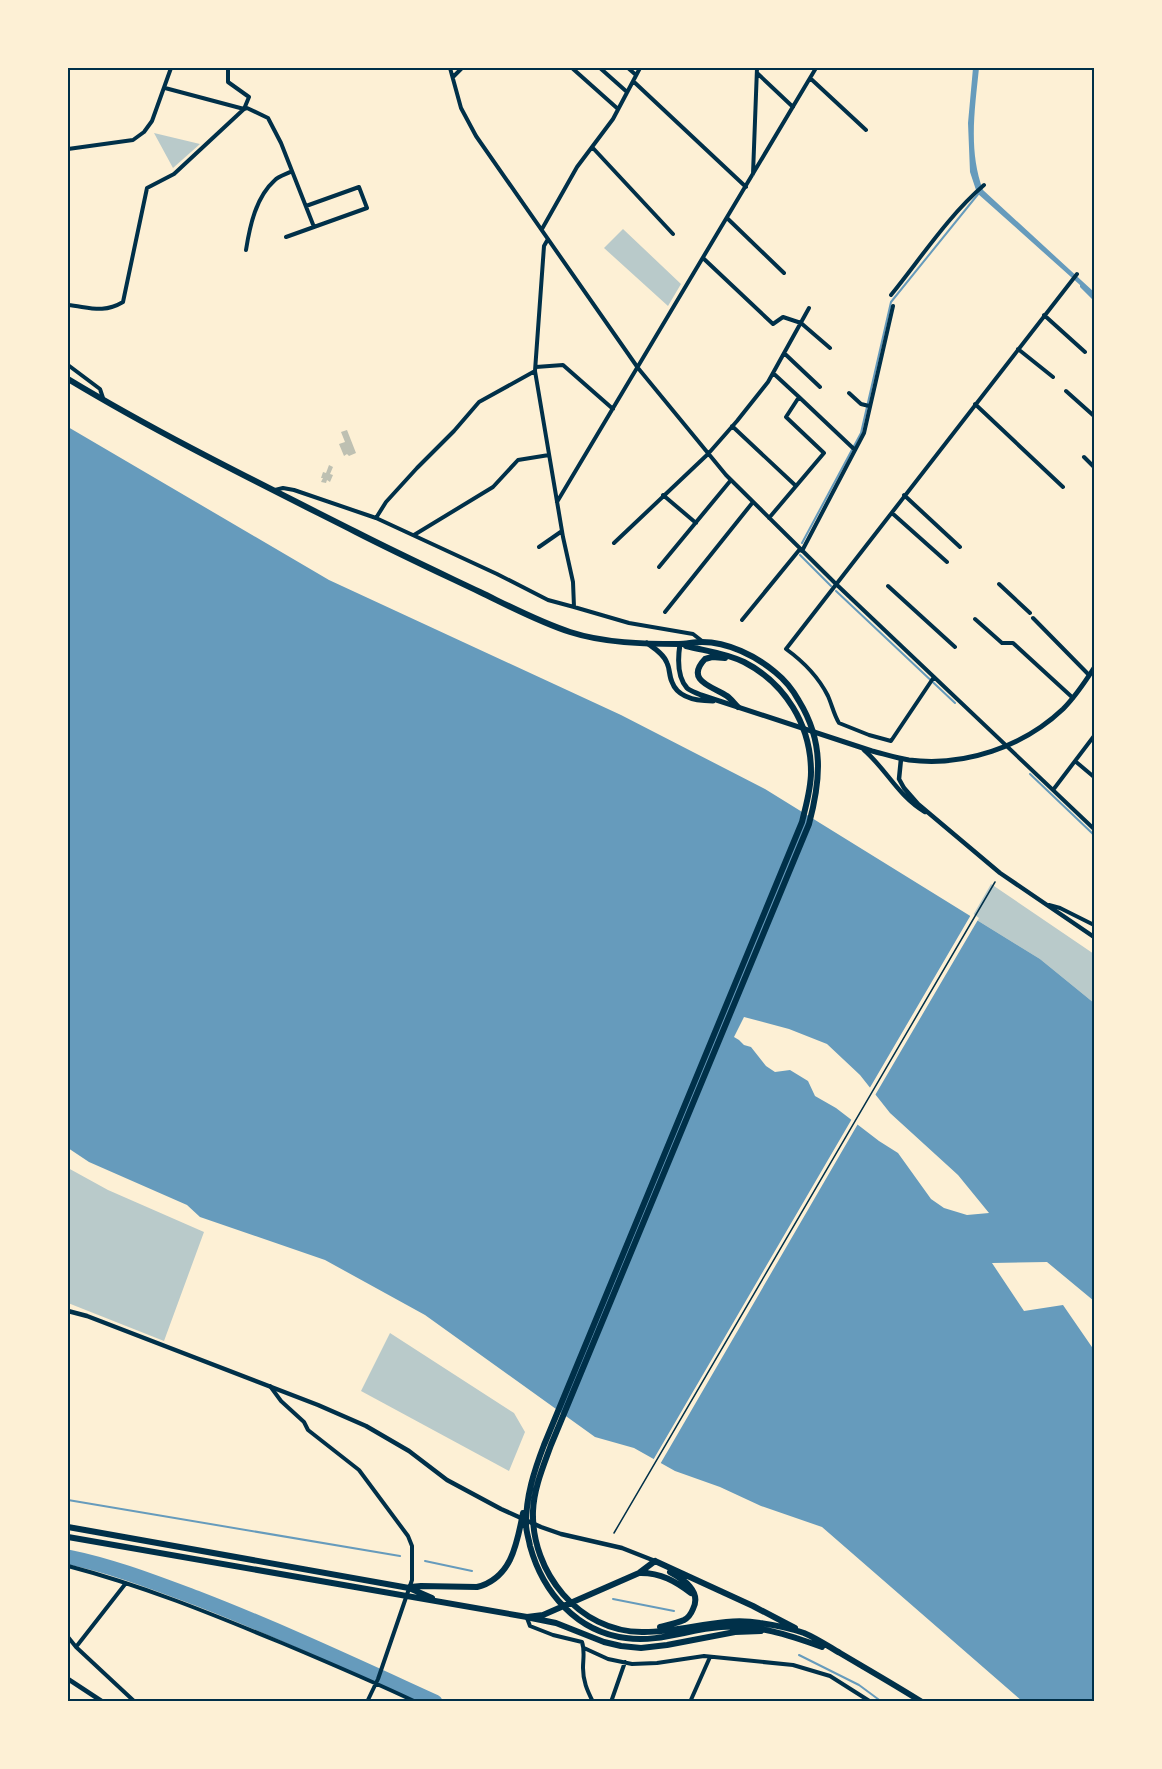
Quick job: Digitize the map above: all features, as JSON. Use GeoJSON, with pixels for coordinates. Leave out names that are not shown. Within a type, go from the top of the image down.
{"type":"FeatureCollection","features":[{"type":"Feature","properties":{"kind":"highway"},"geometry":{"type":"LineString","coordinates":[[68,379],[103,401],[274,490],[539,621],[573,633],[604,639],[680,644],[704,642],[737,650],[765,664],[788,684],[806,712],[817,740],[818,755],[817,790],[809,824],[551,1445],[538,1481],[533,1511],[534,1533],[546,1568],[579,1616],[610,1628],[626,1631],[649,1632],[724,1621],[741,1621],[757,1622],[805,1634]]}},
{"type":"Feature","properties":{"kind":"highway"},"geometry":{"type":"LineString","coordinates":[[409,1587],[486,1585],[505,1570],[510,1561],[544,1445],[802,822],[811,771],[806,740],[794,708],[778,687],[744,662],[723,653],[680,644]]}},
{"type":"Feature","properties":{"kind":"highway"},"geometry":{"type":"LineString","coordinates":[[738,707],[726,695],[701,680],[698,674],[701,663],[705,659],[721,657],[759,671]]}},
{"type":"Feature","properties":{"kind":"highway"},"geometry":{"type":"LineString","coordinates":[[528,1496],[526,1527],[539,1572],[551,1592],[589,1626],[615,1636],[636,1639],[720,1627],[753,1627],[773,1631],[840,1653]]}},
{"type":"Feature","properties":{"kind":"highway"},"geometry":{"type":"LineString","coordinates":[[68,1527],[409,1587],[438,1600]]}},
{"type":"Feature","properties":{"kind":"highway"},"geometry":{"type":"LineString","coordinates":[[68,1537],[527,1617],[556,1623],[621,1647],[641,1648],[735,1632],[773,1631]]}},
{"type":"Feature","properties":{"kind":"highway"},"geometry":{"type":"LineString","coordinates":[[527,1617],[543,1615],[639,1573],[655,1561]]}},
{"type":"Feature","properties":{"kind":"highway"},"geometry":{"type":"LineString","coordinates":[[649,1632],[685,1619],[690,1616],[695,1606],[694,1595],[688,1584],[655,1561]]}},
{"type":"Feature","properties":{"kind":"highway"},"geometry":{"type":"LineString","coordinates":[[655,1561],[753,1606],[922,1701]]}},
{"type":"Feature","properties":{"kind":"highway"},"geometry":{"type":"LineString","coordinates":[[639,1573],[663,1576],[694,1595]]}},
{"type":"Feature","properties":{"kind":"main road"},"geometry":{"type":"LineString","coordinates":[[646,642],[667,662],[672,685],[680,693],[687,698],[700,701],[721,701]]}},
{"type":"Feature","properties":{"kind":"main road"},"geometry":{"type":"LineString","coordinates":[[680,644],[678,659],[681,675],[687,688],[701,695],[901,759],[942,761],[969,757],[1006,746],[1035,731],[1063,708],[1095,668]]}},
{"type":"Feature","properties":{"kind":"street"},"geometry":{"type":"LineString","coordinates":[[68,149],[134,140],[152,121],[171,68]]}},
{"type":"Feature","properties":{"kind":"street"},"geometry":{"type":"LineString","coordinates":[[68,305],[103,310],[113,308],[123,302],[147,188],[174,174],[244,109],[249,97],[228,82],[228,68]]}},
{"type":"Feature","properties":{"kind":"street"},"geometry":{"type":"LineString","coordinates":[[450,68],[461,108],[476,136],[638,368],[708,454],[769,519],[836,584],[1095,829]]}},
{"type":"Feature","properties":{"kind":"street"},"geometry":{"type":"LineString","coordinates":[[452,78],[462,68]]}},
{"type":"Feature","properties":{"kind":"street"},"geometry":{"type":"LineString","coordinates":[[572,68],[618,109]]}},
{"type":"Feature","properties":{"kind":"street"},"geometry":{"type":"LineString","coordinates":[[600,68],[627,92]]}},
{"type":"Feature","properties":{"kind":"street"},"geometry":{"type":"LineString","coordinates":[[628,68],[636,75]]}},
{"type":"Feature","properties":{"kind":"street"},"geometry":{"type":"LineString","coordinates":[[542,229],[577,167],[618,109],[640,68]]}},
{"type":"Feature","properties":{"kind":"street"},"geometry":{"type":"LineString","coordinates":[[753,175],[757,68]]}},
{"type":"Feature","properties":{"kind":"street"},"geometry":{"type":"LineString","coordinates":[[557,502],[816,68]]}},
{"type":"Feature","properties":{"kind":"street"},"geometry":{"type":"LineString","coordinates":[[757,73],[793,107]]}},
{"type":"Feature","properties":{"kind":"street"},"geometry":{"type":"LineString","coordinates":[[810,78],[866,130]]}},
{"type":"Feature","properties":{"kind":"street"},"geometry":{"type":"LineString","coordinates":[[633,81],[746,187]]}},
{"type":"Feature","properties":{"kind":"street"},"geometry":{"type":"LineString","coordinates":[[165,88],[244,109],[248,108],[267,118],[281,143],[314,227]]}},
{"type":"Feature","properties":{"kind":"street"},"geometry":{"type":"LineString","coordinates":[[592,147],[673,234]]}},
{"type":"Feature","properties":{"kind":"street"},"geometry":{"type":"LineString","coordinates":[[246,250],[249,228],[260,198],[276,178],[292,171]]}},
{"type":"Feature","properties":{"kind":"street"},"geometry":{"type":"LineString","coordinates":[[891,295],[946,225],[983,185]]}},
{"type":"Feature","properties":{"kind":"street"},"geometry":{"type":"LineString","coordinates":[[286,237],[367,208],[359,187],[306,206]]}},
{"type":"Feature","properties":{"kind":"street"},"geometry":{"type":"LineString","coordinates":[[727,218],[784,273]]}},
{"type":"Feature","properties":{"kind":"street"},"geometry":{"type":"LineString","coordinates":[[548,239],[544,246],[536,369],[562,531],[573,582],[574,607]]}},
{"type":"Feature","properties":{"kind":"street"},"geometry":{"type":"LineString","coordinates":[[703,258],[773,324],[783,317],[801,323],[830,348]]}},
{"type":"Feature","properties":{"kind":"street"},"geometry":{"type":"LineString","coordinates":[[934,677],[891,741],[839,723],[827,695],[813,672],[786,649],[1077,274]]}},
{"type":"Feature","properties":{"kind":"street"},"geometry":{"type":"LineString","coordinates":[[741,620],[801,550],[853,448],[864,433],[867,405],[893,306]]}},
{"type":"Feature","properties":{"kind":"street"},"geometry":{"type":"LineString","coordinates":[[614,543],[708,454],[732,426],[768,382],[809,308]]}},
{"type":"Feature","properties":{"kind":"street"},"geometry":{"type":"LineString","coordinates":[[1044,315],[1085,352]]}},
{"type":"Feature","properties":{"kind":"street"},"geometry":{"type":"LineString","coordinates":[[1018,349],[1053,377]]}},
{"type":"Feature","properties":{"kind":"street"},"geometry":{"type":"LineString","coordinates":[[784,353],[820,387]]}},
{"type":"Feature","properties":{"kind":"street"},"geometry":{"type":"LineString","coordinates":[[68,365],[100,389],[103,401]]}},
{"type":"Feature","properties":{"kind":"street"},"geometry":{"type":"LineString","coordinates":[[376,518],[386,502],[479,402],[536,369],[563,365],[613,409]]}},
{"type":"Feature","properties":{"kind":"street"},"geometry":{"type":"LineString","coordinates":[[773,374],[853,448]]}},
{"type":"Feature","properties":{"kind":"street"},"geometry":{"type":"LineString","coordinates":[[1066,391],[1095,416]]}},
{"type":"Feature","properties":{"kind":"street"},"geometry":{"type":"LineString","coordinates":[[849,393],[861,404],[867,405]]}},
{"type":"Feature","properties":{"kind":"street"},"geometry":{"type":"LineString","coordinates":[[769,519],[824,453],[786,417],[799,397]]}},
{"type":"Feature","properties":{"kind":"street"},"geometry":{"type":"LineString","coordinates":[[975,404],[1063,487]]}},
{"type":"Feature","properties":{"kind":"street"},"geometry":{"type":"LineString","coordinates":[[732,426],[796,486]]}},
{"type":"Feature","properties":{"kind":"street"},"geometry":{"type":"LineString","coordinates":[[414,535],[493,487],[518,460],[549,455]]}},
{"type":"Feature","properties":{"kind":"street"},"geometry":{"type":"LineString","coordinates":[[1084,457],[1095,467]]}},
{"type":"Feature","properties":{"kind":"street"},"geometry":{"type":"LineString","coordinates":[[659,567],[731,480]]}},
{"type":"Feature","properties":{"kind":"street"},"geometry":{"type":"LineString","coordinates":[[274,490],[283,488],[294,490],[376,518],[548,600],[629,623],[693,634],[704,642]]}},
{"type":"Feature","properties":{"kind":"street"},"geometry":{"type":"LineString","coordinates":[[663,495],[696,523]]}},
{"type":"Feature","properties":{"kind":"street"},"geometry":{"type":"LineString","coordinates":[[904,495],[960,547]]}},
{"type":"Feature","properties":{"kind":"street"},"geometry":{"type":"LineString","coordinates":[[665,612],[753,502]]}},
{"type":"Feature","properties":{"kind":"street"},"geometry":{"type":"LineString","coordinates":[[891,513],[947,562]]}},
{"type":"Feature","properties":{"kind":"street"},"geometry":{"type":"LineString","coordinates":[[538,547],[562,531]]}},
{"type":"Feature","properties":{"kind":"street"},"geometry":{"type":"LineString","coordinates":[[999,584],[1030,613]]}},
{"type":"Feature","properties":{"kind":"street"},"geometry":{"type":"LineString","coordinates":[[888,586],[955,646]]}},
{"type":"Feature","properties":{"kind":"street"},"geometry":{"type":"LineString","coordinates":[[1033,618],[1090,675]]}},
{"type":"Feature","properties":{"kind":"street"},"geometry":{"type":"LineString","coordinates":[[975,619],[1002,643],[1012,643],[1073,698]]}},
{"type":"Feature","properties":{"kind":"street"},"geometry":{"type":"LineString","coordinates":[[1053,790],[1095,736]]}},
{"type":"Feature","properties":{"kind":"street"},"geometry":{"type":"LineString","coordinates":[[862,748],[881,766],[897,789],[914,806],[937,820]]}},
{"type":"Feature","properties":{"kind":"street"},"geometry":{"type":"LineString","coordinates":[[901,759],[899,778],[904,788],[918,804],[983,859],[1095,937]]}},
{"type":"Feature","properties":{"kind":"street"},"geometry":{"type":"LineString","coordinates":[[1075,760],[1095,777]]}},
{"type":"Feature","properties":{"kind":"street"},"geometry":{"type":"LineString","coordinates":[[1046,905],[1060,908],[1095,925]]}},
{"type":"Feature","properties":{"kind":"street"},"geometry":{"type":"LineString","coordinates":[[68,1311],[87,1316],[270,1386],[376,1431],[409,1451],[447,1480],[511,1514],[561,1534],[622,1548],[655,1561]]}},
{"type":"Feature","properties":{"kind":"street"},"geometry":{"type":"LineString","coordinates":[[270,1386],[281,1401],[304,1422],[308,1430],[359,1470],[408,1536],[412,1546],[412,1580],[377,1681],[367,1701]]}},
{"type":"Feature","properties":{"kind":"street"},"geometry":{"type":"LineString","coordinates":[[68,1566],[126,1583],[237,1624],[377,1681],[416,1701]]}},
{"type":"Feature","properties":{"kind":"street"},"geometry":{"type":"LineString","coordinates":[[76,1647],[126,1583]]}},
{"type":"Feature","properties":{"kind":"street"},"geometry":{"type":"LineString","coordinates":[[527,1617],[530,1626],[553,1635],[582,1642],[585,1688],[593,1701]]}},
{"type":"Feature","properties":{"kind":"street"},"geometry":{"type":"LineString","coordinates":[[68,1637],[135,1701]]}},
{"type":"Feature","properties":{"kind":"street"},"geometry":{"type":"LineString","coordinates":[[584,1648],[608,1659],[632,1664],[704,1656],[793,1665],[830,1676],[871,1701]]}},
{"type":"Feature","properties":{"kind":"street"},"geometry":{"type":"LineString","coordinates":[[690,1701],[710,1657]]}},
{"type":"Feature","properties":{"kind":"street"},"geometry":{"type":"LineString","coordinates":[[611,1701],[625,1662]]}},
{"type":"Feature","properties":{"kind":"street"},"geometry":{"type":"LineString","coordinates":[[68,1679],[103,1701]]}},
{"type":"Feature","properties":{"kind":"path"},"geometry":{"type":"LineString","coordinates":[[614,1533],[995,882]]}},
{"type":"Feature","properties":{"kind":"shaded area"},"geometry":{"type":"Polygon","coordinates":[[[154,133],[200,144],[173,168],[154,133]]]}},
{"type":"Feature","properties":{"kind":"shaded area"},"geometry":{"type":"Polygon","coordinates":[[[623,229],[681,284],[668,306],[604,248],[623,229]]]}},
{"type":"Feature","properties":{"kind":"shaded area"},"geometry":{"type":"Polygon","coordinates":[[[991,884],[1094,954],[1094,1003],[1040,959],[972,917],[991,884]]]}},
{"type":"Feature","properties":{"kind":"shaded area"},"geometry":{"type":"Polygon","coordinates":[[[68,1168],[108,1190],[204,1232],[164,1341],[68,1303],[68,1168]]]}},
{"type":"Feature","properties":{"kind":"shaded area"},"geometry":{"type":"Polygon","coordinates":[[[390,1333],[514,1413],[525,1432],[509,1471],[361,1391],[390,1333]]]}},
{"type":"Feature","properties":{"kind":"water"},"geometry":{"type":"Polygon","coordinates":[[[973,68],[979,68],[974,145],[978,175],[983,190],[1094,292],[1094,301],[1080,285],[977,193],[970,172],[968,123],[973,68]]]}},
{"type":"Feature","properties":{"kind":"water"},"geometry":{"type":"Polygon","coordinates":[[[68,427],[329,580],[621,715],[765,789],[1040,959],[1094,1003],[1094,1301],[1047,1262],[992,1263],[1024,1311],[1063,1305],[1094,1350],[1094,1701],[1022,1701],[822,1527],[761,1506],[720,1487],[675,1471],[634,1448],[595,1437],[425,1315],[325,1260],[200,1217],[187,1205],[89,1162],[68,1148],[68,427]],[[744,1017],[734,1037],[744,1045],[751,1047],[766,1066],[775,1072],[790,1070],[808,1081],[815,1096],[836,1108],[898,1153],[931,1199],[944,1208],[967,1215],[989,1213],[958,1175],[890,1113],[860,1075],[827,1044],[789,1029],[744,1017]]]}},
{"type":"Feature","properties":{"kind":"pier"},"geometry":{"type":"Polygon","coordinates":[[[972,913],[979,918],[874,1097],[868,1091],[972,913]]]}},
{"type":"Feature","properties":{"kind":"pier"},"geometry":{"type":"Polygon","coordinates":[[[853,1117],[859,1122],[659,1466],[652,1462],[853,1117]]]}},
{"type":"Feature","properties":{"kind":"building"},"geometry":{"type":"Polygon","coordinates":[[[347,430],[356,453],[344,456],[339,444],[345,442],[341,432],[347,430]]]}},
{"type":"Feature","properties":{"kind":"building"},"geometry":{"type":"Polygon","coordinates":[[[329,465],[333,467],[330,482],[327,480],[326,483],[321,482],[323,472],[326,473],[329,465]]]}},
{"type":"Feature","properties":{"kind":"waterway"},"geometry":{"type":"LineString","coordinates":[[802,543],[861,433],[891,302],[979,193]]}},
{"type":"Feature","properties":{"kind":"waterway"},"geometry":{"type":"LineString","coordinates":[[800,555],[831,586]]}},
{"type":"Feature","properties":{"kind":"waterway"},"geometry":{"type":"LineString","coordinates":[[836,591],[955,703]]}},
{"type":"Feature","properties":{"kind":"waterway"},"geometry":{"type":"LineString","coordinates":[[1030,774],[1094,835]]}},
{"type":"Feature","properties":{"kind":"waterway"},"geometry":{"type":"LineString","coordinates":[[68,1500],[400,1556]]}},
{"type":"Feature","properties":{"kind":"waterway"},"geometry":{"type":"LineString","coordinates":[[68,1557],[118,1570],[199,1599],[435,1702]]}},
{"type":"Feature","properties":{"kind":"waterway"},"geometry":{"type":"LineString","coordinates":[[425,1561],[472,1571]]}},
{"type":"Feature","properties":{"kind":"waterway"},"geometry":{"type":"LineString","coordinates":[[613,1599],[674,1611]]}},
{"type":"Feature","properties":{"kind":"waterway"},"geometry":{"type":"LineString","coordinates":[[799,1655],[859,1685],[882,1702]]}}]}
